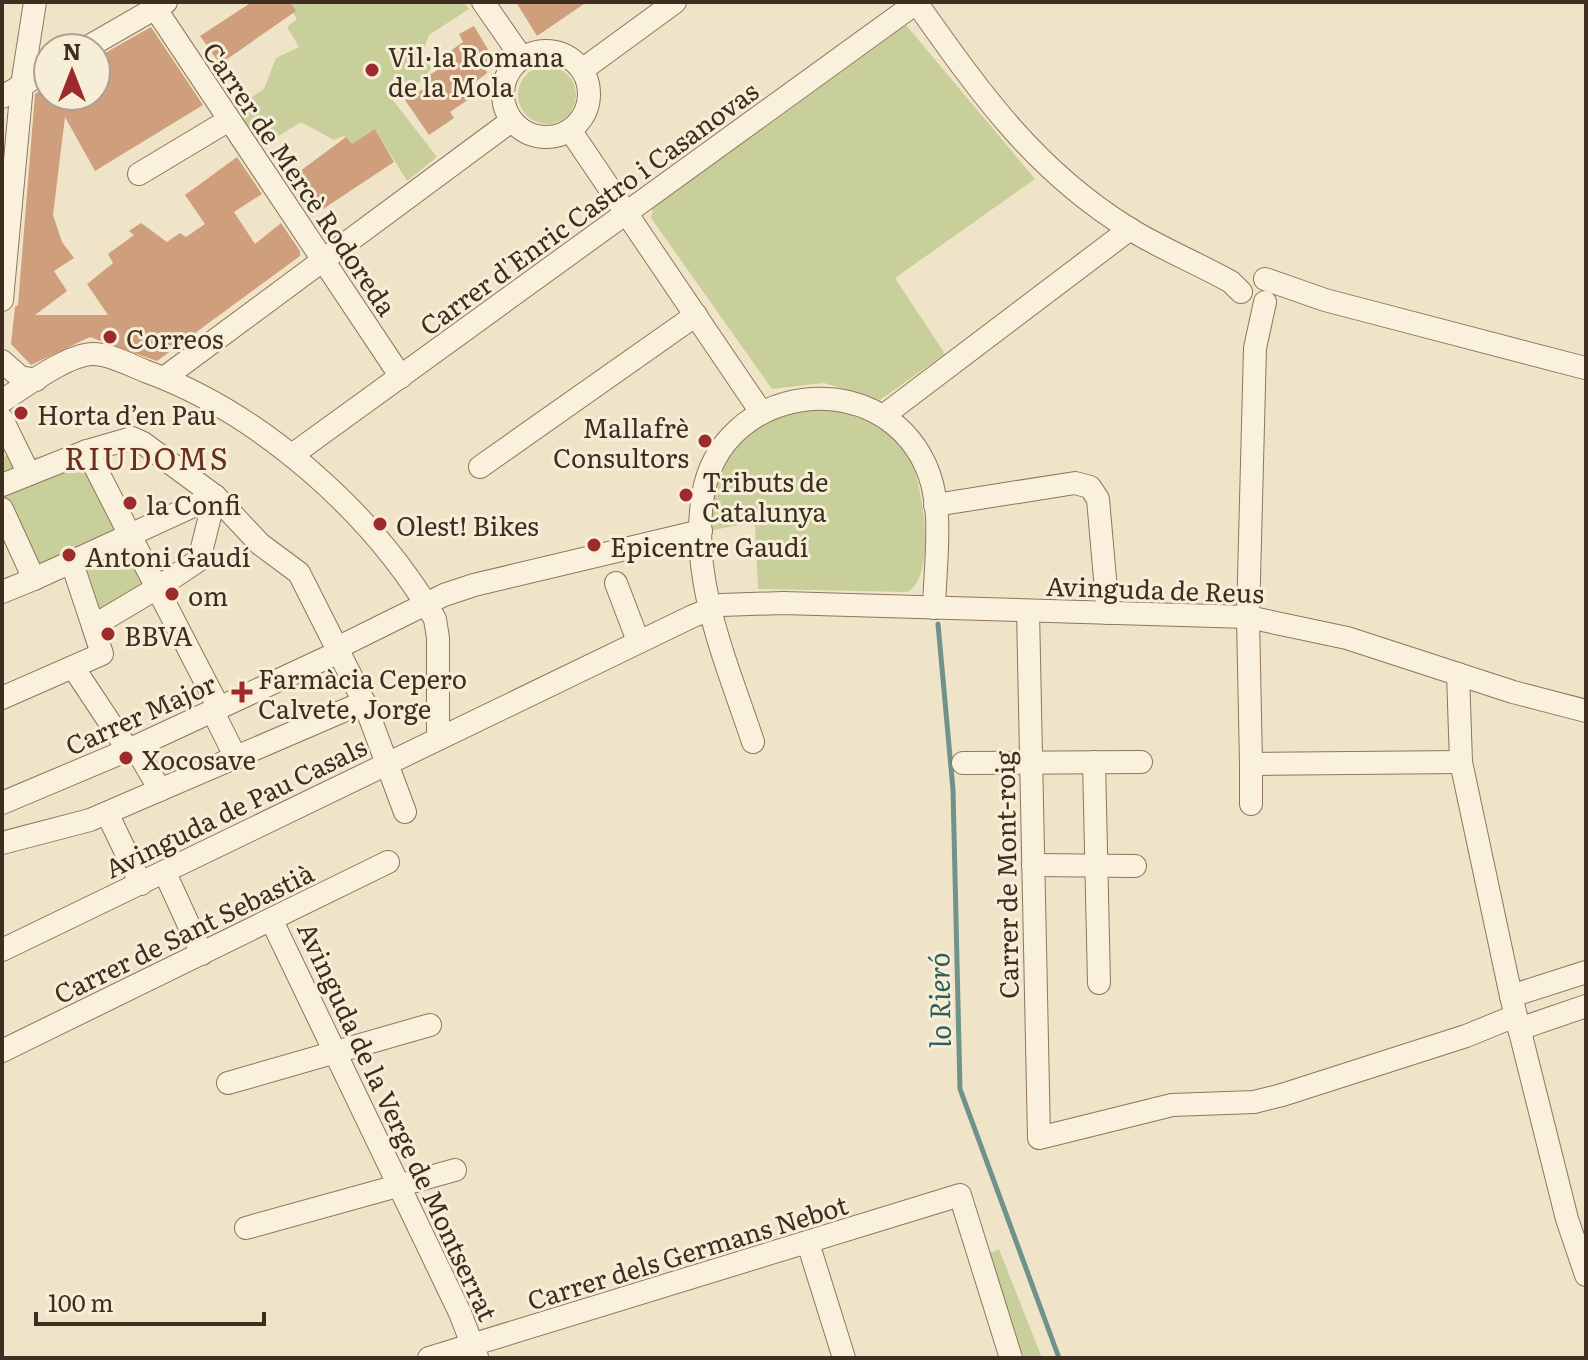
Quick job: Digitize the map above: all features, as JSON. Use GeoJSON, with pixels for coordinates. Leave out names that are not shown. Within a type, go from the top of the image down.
{"type":"FeatureCollection","features":[{"type":"Feature","properties":{"kind":"street"},"geometry":{"type":"LineString","coordinates":[[2,300],[6,223],[35,2]]}},
{"type":"Feature","properties":{"kind":"street"},"geometry":{"type":"LineString","coordinates":[[483,2],[522,58]]}},
{"type":"Feature","properties":{"kind":"street"},"geometry":{"type":"LineString","coordinates":[[582,70],[675,2]]}},
{"type":"Feature","properties":{"kind":"street"},"geometry":{"type":"LineString","coordinates":[[916,2],[993,111],[1019,140],[1081,196],[1130,229],[1257,291],[1325,300],[1585,368]]}},
{"type":"Feature","properties":{"kind":"street","name":"Carrer d'Enric Castro i Casanovas"},"geometry":{"type":"LineString","coordinates":[[292,455],[916,2]]}},
{"type":"Feature","properties":{"kind":"street"},"geometry":{"type":"LineString","coordinates":[[112,33],[161,5]]}},
{"type":"Feature","properties":{"kind":"street","name":"Carrer de Mercè Rodoreda"},"geometry":{"type":"LineString","coordinates":[[161,5],[229,120],[401,377]]}},
{"type":"Feature","properties":{"kind":"street"},"geometry":{"type":"LineString","coordinates":[[540,51],[559,53],[582,70],[587,80],[589,102],[585,113],[570,130],[539,137],[511,121],[502,92],[508,73],[522,58],[540,51]]}},
{"type":"Feature","properties":{"kind":"street"},"geometry":{"type":"LineString","coordinates":[[2,97],[32,79]]}},
{"type":"Feature","properties":{"kind":"street"},"geometry":{"type":"LineString","coordinates":[[139,174],[229,120]]}},
{"type":"Feature","properties":{"kind":"street"},"geometry":{"type":"LineString","coordinates":[[164,378],[511,121]]}},
{"type":"Feature","properties":{"kind":"street"},"geometry":{"type":"LineString","coordinates":[[570,130],[761,412]]}},
{"type":"Feature","properties":{"kind":"street"},"geometry":{"type":"LineString","coordinates":[[883,416],[1130,229]]}},
{"type":"Feature","properties":{"kind":"street"},"geometry":{"type":"LineString","coordinates":[[1251,804],[1248,617],[1257,291]]}},
{"type":"Feature","properties":{"kind":"street"},"geometry":{"type":"LineString","coordinates":[[480,467],[696,315]]}},
{"type":"Feature","properties":{"kind":"street"},"geometry":{"type":"LineString","coordinates":[[2,401],[36,380],[92,354],[164,378],[262,431],[349,507],[435,619],[438,638],[438,738]]}},
{"type":"Feature","properties":{"kind":"street"},"geometry":{"type":"LineString","coordinates":[[2,361],[20,377],[36,380]]}},
{"type":"Feature","properties":{"kind":"street"},"geometry":{"type":"LineString","coordinates":[[753,742],[709,609],[701,531],[703,496],[713,463],[733,434],[761,412],[782,403],[816,397],[851,401],[883,416],[917,450],[929,472],[935,505],[934,608]]}},
{"type":"Feature","properties":{"kind":"street"},"geometry":{"type":"LineString","coordinates":[[2,419],[29,474]]}},
{"type":"Feature","properties":{"kind":"street"},"geometry":{"type":"LineString","coordinates":[[2,485],[87,451],[132,438],[215,496],[260,544],[296,569],[339,647],[364,702],[405,812]]}},
{"type":"Feature","properties":{"kind":"street"},"geometry":{"type":"LineString","coordinates":[[87,451],[132,536],[236,758]]}},
{"type":"Feature","properties":{"kind":"street"},"geometry":{"type":"LineString","coordinates":[[935,505],[1075,483],[1090,487],[1098,499],[1108,613]]}},
{"type":"Feature","properties":{"kind":"street"},"geometry":{"type":"LineString","coordinates":[[2,592],[215,496]]}},
{"type":"Feature","properties":{"kind":"street"},"geometry":{"type":"LineString","coordinates":[[93,626],[199,560],[215,496]]}},
{"type":"Feature","properties":{"kind":"street"},"geometry":{"type":"LineString","coordinates":[[2,509],[34,579]]}},
{"type":"Feature","properties":{"kind":"street","name":"Carrer Major"},"geometry":{"type":"LineString","coordinates":[[2,803],[216,710],[339,652],[339,647],[425,604],[474,585],[560,562],[701,531]]}},
{"type":"Feature","properties":{"kind":"street"},"geometry":{"type":"LineString","coordinates":[[2,698],[102,654],[72,563]]}},
{"type":"Feature","properties":{"kind":"street"},"geometry":{"type":"LineString","coordinates":[[616,583],[638,641]]}},
{"type":"Feature","properties":{"kind":"street","name":"Avinguda de Reus"},"geometry":{"type":"LineString","coordinates":[[709,609],[730,604],[783,603],[1248,617],[1347,638],[1586,711]]}},
{"type":"Feature","properties":{"kind":"street","name":"Avinguda de Pau Casals"},"geometry":{"type":"LineString","coordinates":[[2,950],[709,609]]}},
{"type":"Feature","properties":{"kind":"street","name":"Carrer de Mont-roig"},"geometry":{"type":"LineString","coordinates":[[1028,611],[1039,1138],[1172,1105],[1267,1099],[1415,1053],[1515,1013]]}},
{"type":"Feature","properties":{"kind":"street"},"geometry":{"type":"LineString","coordinates":[[73,667],[160,790]]}},
{"type":"Feature","properties":{"kind":"street"},"geometry":{"type":"LineString","coordinates":[[1458,674],[1461,762],[1515,1013],[1567,1219],[1586,1275]]}},
{"type":"Feature","properties":{"kind":"street"},"geometry":{"type":"LineString","coordinates":[[3,840],[64,829],[107,813],[364,702]]}},
{"type":"Feature","properties":{"kind":"street"},"geometry":{"type":"LineString","coordinates":[[1094,762],[1099,983]]}},
{"type":"Feature","properties":{"kind":"street"},"geometry":{"type":"LineString","coordinates":[[963,763],[1141,762]]}},
{"type":"Feature","properties":{"kind":"street"},"geometry":{"type":"LineString","coordinates":[[1251,764],[1461,762]]}},
{"type":"Feature","properties":{"kind":"street"},"geometry":{"type":"LineString","coordinates":[[107,813],[141,884]]}},
{"type":"Feature","properties":{"kind":"street","name":"Carrer de Sant Sebastià"},"geometry":{"type":"LineString","coordinates":[[2,1051],[388,862]]}},
{"type":"Feature","properties":{"kind":"street"},"geometry":{"type":"LineString","coordinates":[[1033,865],[1135,866]]}},
{"type":"Feature","properties":{"kind":"street"},"geometry":{"type":"LineString","coordinates":[[165,873],[202,954]]}},
{"type":"Feature","properties":{"kind":"street","name":"Avinguda de la Verge de Montserrat"},"geometry":{"type":"LineString","coordinates":[[272,921],[476,1352]]}},
{"type":"Feature","properties":{"kind":"street"},"geometry":{"type":"LineString","coordinates":[[1515,1013],[1586,972]]}},
{"type":"Feature","properties":{"kind":"street"},"geometry":{"type":"LineString","coordinates":[[1515,1013],[1586,1006]]}},
{"type":"Feature","properties":{"kind":"street"},"geometry":{"type":"LineString","coordinates":[[228,1083],[430,1025]]}},
{"type":"Feature","properties":{"kind":"street"},"geometry":{"type":"LineString","coordinates":[[246,1228],[455,1170]]}},
{"type":"Feature","properties":{"kind":"street","name":"Carrer dels Germans Nebot"},"geometry":{"type":"LineString","coordinates":[[429,1358],[476,1352],[960,1195],[1011,1358]]}},
{"type":"Feature","properties":{"kind":"street"},"geometry":{"type":"LineString","coordinates":[[808,1243],[844,1358]]}},
{"type":"Feature","properties":{"kind":"green space"},"geometry":{"type":"Polygon","coordinates":[[[287,2],[464,2],[469,9],[429,35],[421,56],[432,68],[412,90],[392,99],[437,157],[407,181],[375,129],[352,144],[344,136],[334,140],[301,122],[259,148],[235,108],[264,89],[276,58],[299,47],[287,27],[297,19],[287,2]]]}},
{"type":"Feature","properties":{"kind":"green space"},"geometry":{"type":"Polygon","coordinates":[[[906,25],[1035,179],[895,278],[945,354],[880,400],[824,383],[772,389],[651,218],[653,207],[906,25]]]}},
{"type":"Feature","properties":{"kind":"green space"},"geometry":{"type":"Polygon","coordinates":[[[547,66],[568,74],[576,95],[568,116],[547,124],[526,116],[518,95],[526,74],[547,66]]]}},
{"type":"Feature","properties":{"kind":"green space"},"geometry":{"type":"Polygon","coordinates":[[[828,408],[882,429],[900,444],[913,466],[922,504],[925,548],[917,583],[907,592],[758,589],[755,526],[749,523],[709,531],[712,494],[718,476],[727,458],[751,429],[766,419],[784,413],[828,408]]]}},
{"type":"Feature","properties":{"kind":"green space"},"geometry":{"type":"Polygon","coordinates":[[[21,447],[31,458],[94,448],[166,580],[93,633],[69,576],[46,572],[2,531],[2,458],[21,447]]]}},
{"type":"Feature","properties":{"kind":"green space"},"geometry":{"type":"Polygon","coordinates":[[[999,1249],[1042,1358],[1024,1358],[987,1254],[999,1249]]]}},
{"type":"Feature","properties":{"kind":"building"},"geometry":{"type":"Polygon","coordinates":[[[252,2],[290,2],[296,11],[220,64],[200,36],[252,2]]]}},
{"type":"Feature","properties":{"kind":"building"},"geometry":{"type":"Polygon","coordinates":[[[516,2],[587,2],[537,36],[516,2]]]}},
{"type":"Feature","properties":{"kind":"building"},"geometry":{"type":"Polygon","coordinates":[[[474,26],[493,58],[484,65],[487,73],[466,89],[472,97],[450,112],[454,118],[429,135],[405,100],[428,86],[422,80],[445,65],[442,57],[463,42],[459,34],[474,26]]]}},
{"type":"Feature","properties":{"kind":"building"},"geometry":{"type":"Polygon","coordinates":[[[151,27],[203,105],[95,171],[65,117],[53,215],[62,242],[74,258],[54,271],[67,291],[35,315],[108,315],[87,284],[113,263],[108,254],[134,235],[129,231],[141,223],[167,242],[180,233],[186,237],[205,224],[185,195],[237,157],[262,194],[234,212],[255,244],[281,223],[300,251],[300,256],[157,361],[90,337],[31,365],[11,344],[15,307],[18,305],[34,112],[112,112],[112,49],[151,27]]]}},
{"type":"Feature","properties":{"kind":"building"},"geometry":{"type":"Polygon","coordinates":[[[375,129],[394,162],[320,211],[292,177],[346,137],[352,144],[375,129]]]}},
{"type":"Feature","properties":{"kind":"waterway","name":"lo Rieró"},"geometry":{"type":"LineString","coordinates":[[938,624],[953,790],[960,1089],[1059,1358]]}},
{"type":"Feature","properties":{"kind":"place","name":"Vil·la Romana de la Mola"},"geometry":{"type":"Point","coordinates":[372,70]}},
{"type":"Feature","properties":{"kind":"place","name":"Correos"},"geometry":{"type":"Point","coordinates":[110,337]}},
{"type":"Feature","properties":{"kind":"place","name":"Horta d’en Pau"},"geometry":{"type":"Point","coordinates":[21,413]}},
{"type":"Feature","properties":{"kind":"place","name":"Mallafrè Consultors"},"geometry":{"type":"Point","coordinates":[705,441]}},
{"type":"Feature","properties":{"kind":"place","name":"Tributs de Catalunya"},"geometry":{"type":"Point","coordinates":[686,495]}},
{"type":"Feature","properties":{"kind":"place","name":"la Confi"},"geometry":{"type":"Point","coordinates":[130,503]}},
{"type":"Feature","properties":{"kind":"place","name":"Olest! Bikes"},"geometry":{"type":"Point","coordinates":[380,524]}},
{"type":"Feature","properties":{"kind":"place","name":"Epicentre Gaudí"},"geometry":{"type":"Point","coordinates":[594,545]}},
{"type":"Feature","properties":{"kind":"place","name":"Antoni Gaudí"},"geometry":{"type":"Point","coordinates":[69,555]}},
{"type":"Feature","properties":{"kind":"place","name":"om"},"geometry":{"type":"Point","coordinates":[172,594]}},
{"type":"Feature","properties":{"kind":"place","name":"BBVA"},"geometry":{"type":"Point","coordinates":[108,634]}},
{"type":"Feature","properties":{"kind":"place","name":"Farmàcia Cepero Calvete, Jorge"},"geometry":{"type":"Point","coordinates":[242,692]}},
{"type":"Feature","properties":{"kind":"place","name":"Xocosave"},"geometry":{"type":"Point","coordinates":[126,758]}},
{"type":"Feature","properties":{"kind":"district","name":"RIUDOMS"},"geometry":{"type":"Point","coordinates":[147,457]}}]}
